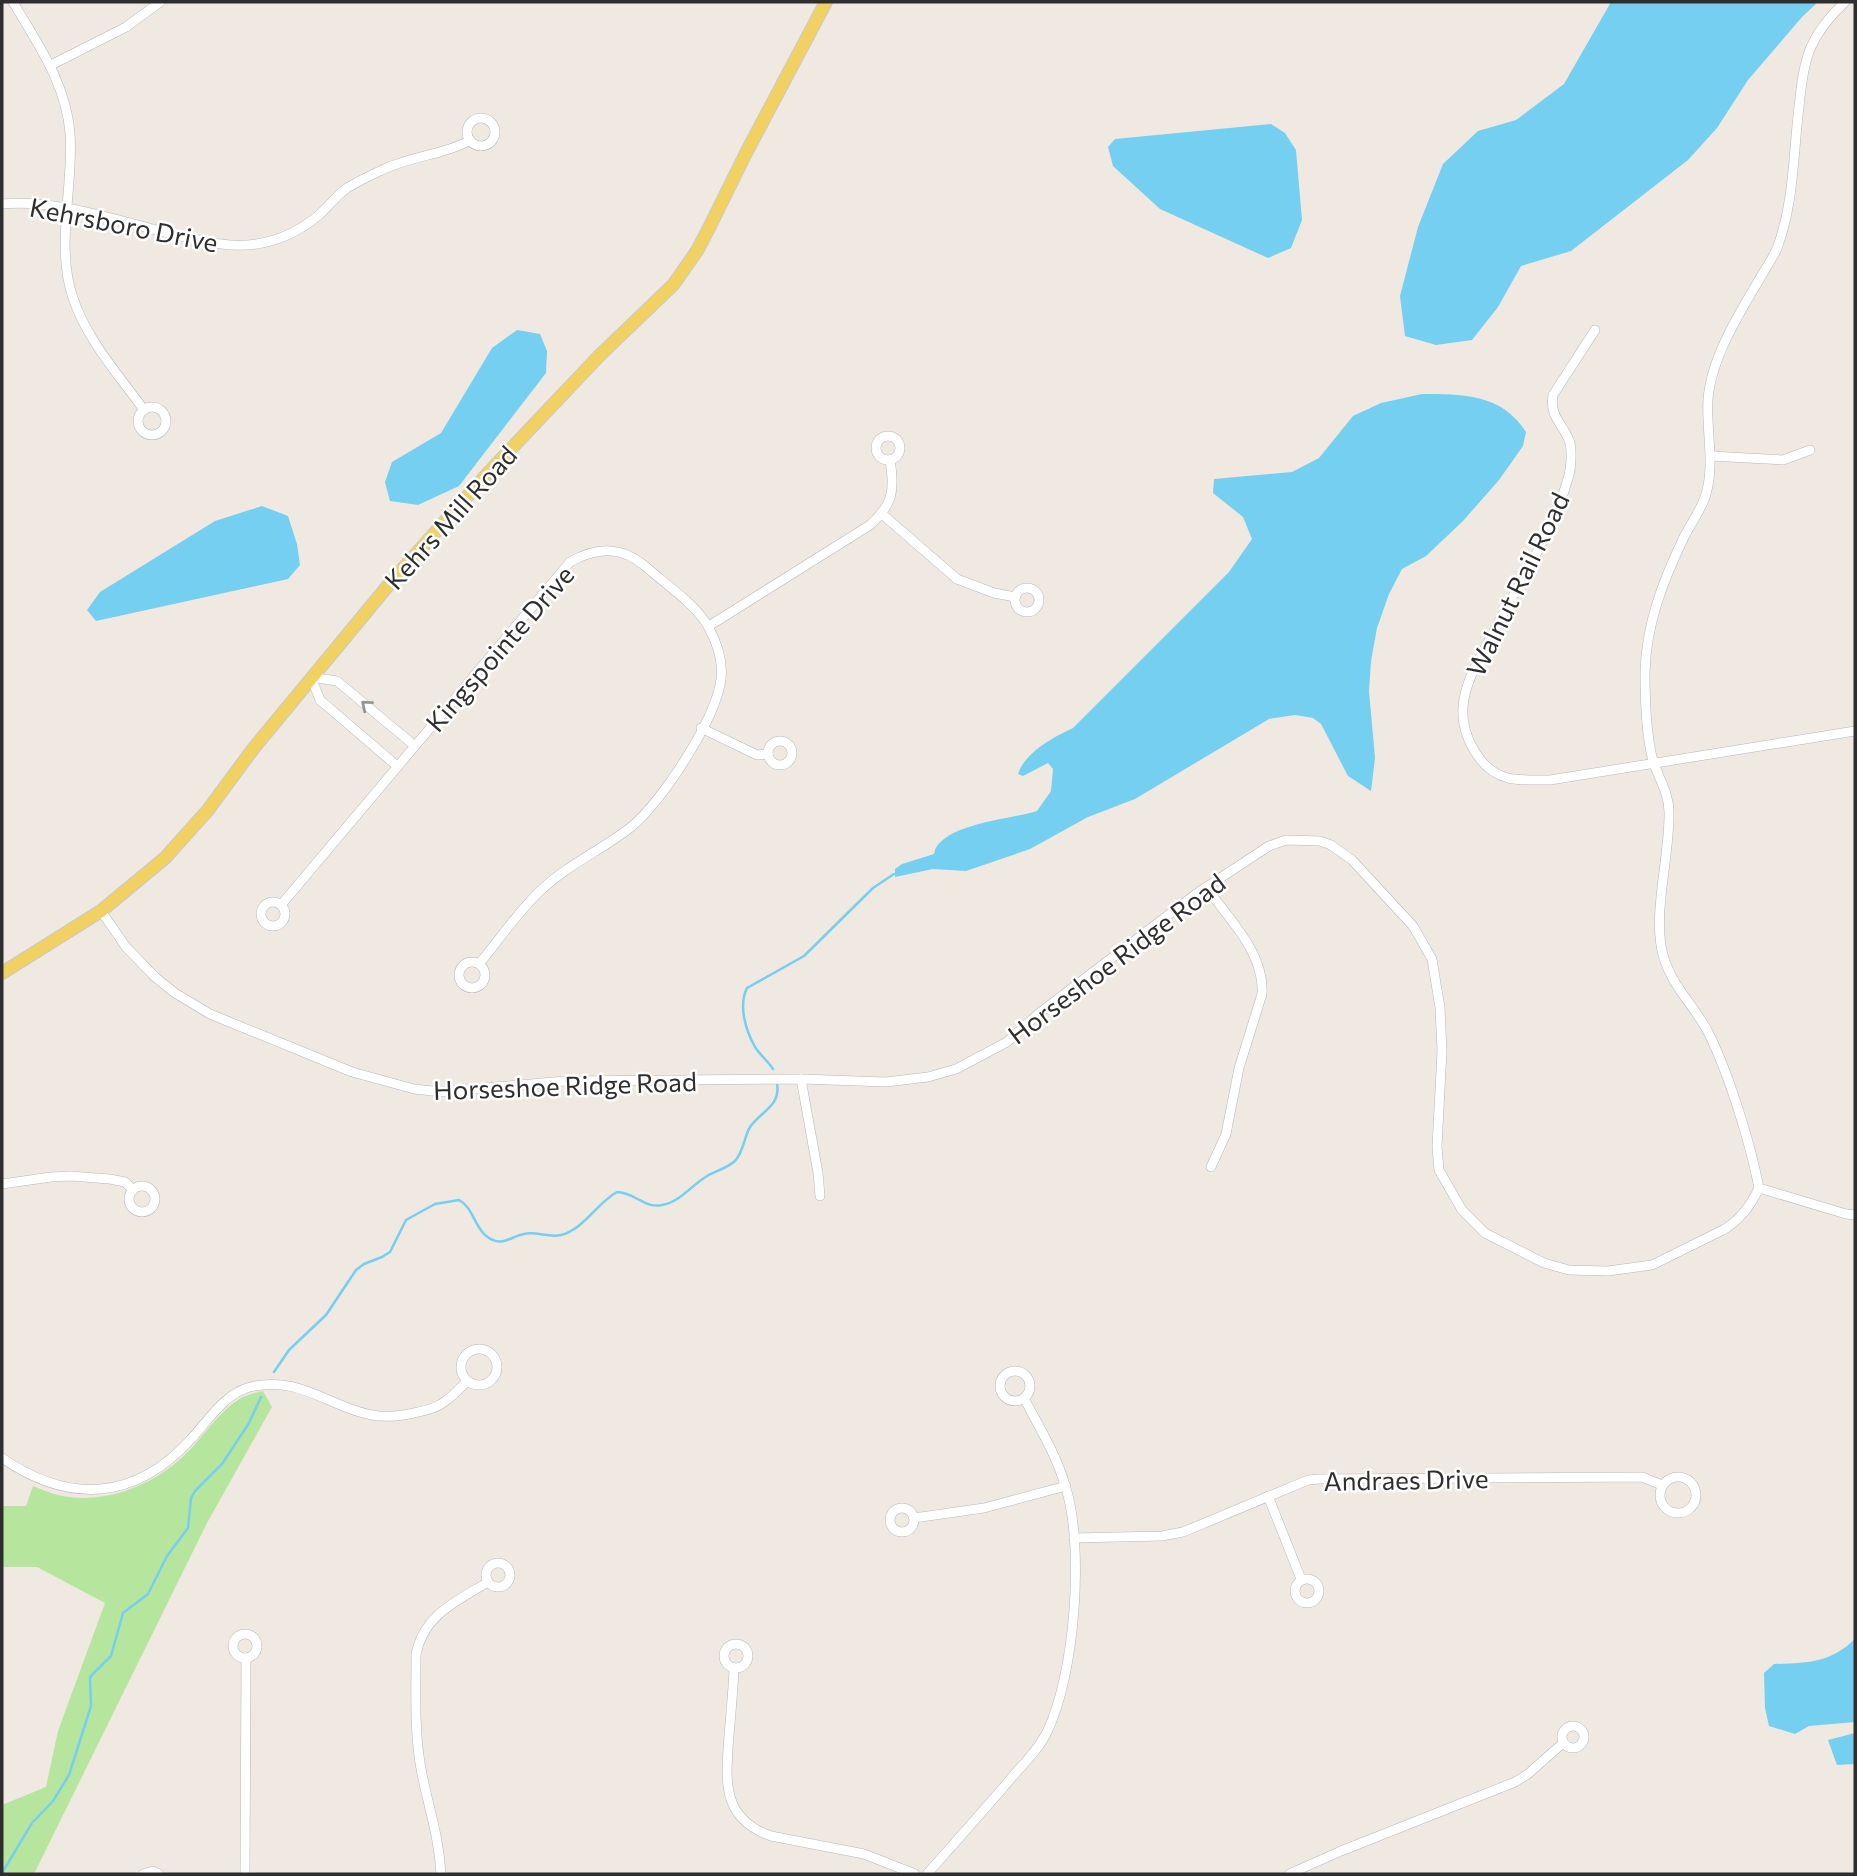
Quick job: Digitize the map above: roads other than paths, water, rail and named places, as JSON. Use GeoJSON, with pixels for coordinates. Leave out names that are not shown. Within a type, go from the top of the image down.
{"type":"FeatureCollection","features":[{"type":"Feature","properties":{"kind":"main road","name":"Kehrs Mill Road"},"geometry":{"type":"LineString","coordinates":[[2,973],[101,911],[142,879],[186,836],[311,677],[391,582],[490,471],[600,355],[673,285],[710,226],[826,2]]}},
{"type":"Feature","properties":{"kind":"street"},"geometry":{"type":"LineString","coordinates":[[13,2],[51,65],[70,132],[67,269],[78,312],[91,338],[144,410]]}},
{"type":"Feature","properties":{"kind":"street"},"geometry":{"type":"LineString","coordinates":[[51,65],[127,27],[160,2]]}},
{"type":"Feature","properties":{"kind":"street"},"geometry":{"type":"LineString","coordinates":[[1845,2],[1828,18],[1811,49],[1803,75],[1793,174],[1782,236],[1717,362],[1708,398],[1711,456],[1706,495],[1672,562],[1658,598],[1648,633],[1646,693],[1649,743],[1663,780],[1669,809],[1668,847],[1660,913],[1662,954],[1677,989],[1707,1030],[1724,1072],[1755,1167],[1759,1188],[1855,1215]]}},
{"type":"Feature","properties":{"kind":"street","name":"Kehrsboro Drive"},"geometry":{"type":"LineString","coordinates":[[2,204],[25,203],[68,209],[221,244],[274,241],[300,229],[346,189],[380,170],[421,155],[459,146],[470,140]]}},
{"type":"Feature","properties":{"kind":"street","name":"Walnut Rail Road"},"geometry":{"type":"LineString","coordinates":[[1595,330],[1553,395],[1551,407],[1570,443],[1570,471],[1551,523],[1471,675],[1463,705],[1464,725],[1469,743],[1481,759],[1505,777],[1550,780],[1855,731]]}},
{"type":"Feature","properties":{"kind":"street"},"geometry":{"type":"LineString","coordinates":[[1711,456],[1783,460],[1810,450]]}},
{"type":"Feature","properties":{"kind":"street"},"geometry":{"type":"LineString","coordinates":[[709,626],[870,526],[882,514],[892,491],[890,460]]}},
{"type":"Feature","properties":{"kind":"street"},"geometry":{"type":"LineString","coordinates":[[882,514],[957,579],[994,593],[1015,597]]}},
{"type":"Feature","properties":{"kind":"street","name":"Kingspointe Drive"},"geometry":{"type":"LineString","coordinates":[[281,905],[570,562],[588,552],[620,551],[636,559],[709,626],[720,661],[720,680],[689,754],[652,806],[631,827],[540,890],[479,964]]}},
{"type":"Feature","properties":{"kind":"street"},"geometry":{"type":"LineString","coordinates":[[311,677],[320,700],[397,766]]}},
{"type":"Feature","properties":{"kind":"street","name":"Kingspointe Drive"},"geometry":{"type":"LineString","coordinates":[[311,677],[337,681],[415,746]]}},
{"type":"Feature","properties":{"kind":"street"},"geometry":{"type":"LineString","coordinates":[[701,728],[757,755],[768,754]]}},
{"type":"Feature","properties":{"kind":"street","name":"Horseshoe Ridge Road"},"geometry":{"type":"LineString","coordinates":[[101,911],[126,947],[155,977],[175,993],[210,1014],[352,1072],[414,1089],[441,1092],[565,1081],[801,1079],[886,1082],[928,1077],[956,1069],[1007,1042],[1038,1014],[1206,887],[1269,846],[1286,840],[1320,841],[1331,845],[1352,860],[1413,926],[1432,959],[1439,999],[1442,1051],[1437,1147],[1442,1177],[1462,1210],[1485,1233],[1532,1258],[1569,1270],[1608,1271],[1653,1265],[1732,1225],[1753,1201],[1759,1188]]}},
{"type":"Feature","properties":{"kind":"street"},"geometry":{"type":"LineString","coordinates":[[1206,887],[1252,952],[1260,966],[1263,981],[1262,994],[1239,1068],[1226,1134],[1211,1167]]}},
{"type":"Feature","properties":{"kind":"street"},"geometry":{"type":"LineString","coordinates":[[801,1079],[820,1196]]}},
{"type":"Feature","properties":{"kind":"street"},"geometry":{"type":"LineString","coordinates":[[2,1184],[70,1176],[110,1178],[125,1182],[133,1190]]}},
{"type":"Feature","properties":{"kind":"street"},"geometry":{"type":"LineString","coordinates":[[474,1350],[490,1352],[498,1368],[494,1378],[478,1385],[467,1381],[462,1371],[465,1356],[474,1350]]}},
{"type":"Feature","properties":{"kind":"street"},"geometry":{"type":"LineString","coordinates":[[2,1458],[50,1485],[95,1490],[114,1488],[145,1478],[169,1462],[218,1408],[244,1389],[267,1385],[296,1388],[313,1392],[363,1413],[395,1417],[432,1409],[448,1400],[467,1381]]}},
{"type":"Feature","properties":{"kind":"street"},"geometry":{"type":"LineString","coordinates":[[927,1874],[1038,1748],[1059,1699],[1068,1658],[1074,1614],[1074,1538],[1066,1486],[1024,1398]]}},
{"type":"Feature","properties":{"kind":"street","name":"Andraes Drive"},"geometry":{"type":"LineString","coordinates":[[1677,1476],[1688,1480],[1696,1494],[1692,1505],[1683,1512],[1668,1509],[1660,1496],[1662,1485],[1677,1476]]}},
{"type":"Feature","properties":{"kind":"street","name":"Andraes Drive"},"geometry":{"type":"LineString","coordinates":[[1074,1538],[1162,1536],[1183,1532],[1308,1480],[1319,1479],[1642,1477],[1662,1485]]}},
{"type":"Feature","properties":{"kind":"street"},"geometry":{"type":"LineString","coordinates":[[914,1518],[984,1508],[1066,1486]]}},
{"type":"Feature","properties":{"kind":"street"},"geometry":{"type":"LineString","coordinates":[[1268,1496],[1301,1579]]}},
{"type":"Feature","properties":{"kind":"street"},"geometry":{"type":"LineString","coordinates":[[441,1874],[435,1823],[418,1751],[416,1655],[420,1640],[434,1617],[488,1582]]}},
{"type":"Feature","properties":{"kind":"street"},"geometry":{"type":"LineString","coordinates":[[245,1874],[246,1658]]}},
{"type":"Feature","properties":{"kind":"street"},"geometry":{"type":"LineString","coordinates":[[734,1669],[727,1782],[734,1808],[742,1819],[760,1832],[771,1836],[864,1854],[915,1874]]}},
{"type":"Feature","properties":{"kind":"street"},"geometry":{"type":"LineString","coordinates":[[1289,1874],[1515,1782],[1563,1743]]}},
{"type":"Feature","properties":{"kind":"street"},"geometry":{"type":"LineString","coordinates":[[144,1874],[153,1871],[159,1874]]}},
{"type":"Feature","properties":{"kind":"water"},"geometry":{"type":"Polygon","coordinates":[[[1611,2],[1818,2],[1748,80],[1717,128],[1688,160],[1571,251],[1521,266],[1498,307],[1472,340],[1436,345],[1405,336],[1400,296],[1418,227],[1443,164],[1478,131],[1516,120],[1564,84],[1611,2]]]}},
{"type":"Feature","properties":{"kind":"water"},"geometry":{"type":"Polygon","coordinates":[[[1271,124],[1285,133],[1296,150],[1302,220],[1291,248],[1268,258],[1160,209],[1113,166],[1108,147],[1115,139],[1271,124]]]}},
{"type":"Feature","properties":{"kind":"water"},"geometry":{"type":"Polygon","coordinates":[[[517,330],[540,334],[547,351],[546,373],[459,486],[418,505],[390,501],[385,482],[392,462],[441,433],[492,348],[517,330]]]}},
{"type":"Feature","properties":{"kind":"water"},"geometry":{"type":"Polygon","coordinates":[[[1422,394],[1467,396],[1493,403],[1516,419],[1526,432],[1523,446],[1499,480],[1463,521],[1426,556],[1402,569],[1389,594],[1377,628],[1371,661],[1369,691],[1375,758],[1371,791],[1348,776],[1321,724],[1313,718],[1295,715],[1269,719],[1135,799],[1088,817],[1030,849],[966,871],[933,869],[895,877],[895,869],[902,864],[934,854],[939,844],[962,829],[1037,811],[1051,791],[1053,769],[1048,763],[1023,776],[1018,774],[1027,759],[1049,741],[1073,728],[1229,572],[1252,539],[1243,517],[1213,493],[1214,479],[1292,472],[1319,458],[1353,416],[1381,403],[1422,394]]]}},
{"type":"Feature","properties":{"kind":"water"},"geometry":{"type":"Polygon","coordinates":[[[262,506],[288,516],[300,565],[288,579],[96,621],[87,610],[100,592],[215,521],[262,506]]]}},
{"type":"Feature","properties":{"kind":"water"},"geometry":{"type":"Polygon","coordinates":[[[1855,1639],[1855,1722],[1809,1726],[1795,1734],[1769,1726],[1765,1708],[1764,1673],[1774,1664],[1808,1662],[1827,1657],[1855,1639]]]}},
{"type":"Feature","properties":{"kind":"water"},"geometry":{"type":"Polygon","coordinates":[[[1855,1733],[1855,1764],[1837,1765],[1828,1740],[1855,1733]]]}},
{"type":"Feature","properties":{"kind":"waterway"},"geometry":{"type":"LineString","coordinates":[[773,1069],[755,1047],[746,1026],[743,1003],[747,988],[804,956],[873,888],[894,874]]}},
{"type":"Feature","properties":{"kind":"waterway"},"geometry":{"type":"LineString","coordinates":[[274,1372],[289,1350],[326,1315],[356,1270],[390,1252],[406,1220],[435,1204],[459,1200],[468,1208],[482,1232],[493,1240],[501,1241],[529,1233],[556,1236],[569,1232],[617,1192],[650,1205],[668,1203],[707,1176],[735,1161],[750,1127],[776,1098],[777,1084]]}},
{"type":"Feature","properties":{"kind":"waterway"},"geometry":{"type":"LineString","coordinates":[[2,1873],[32,1823],[53,1801],[69,1775],[91,1706],[90,1677],[111,1656],[123,1613],[148,1594],[167,1556],[188,1528],[191,1498],[195,1491],[222,1464],[249,1423],[261,1397]]}}]}
